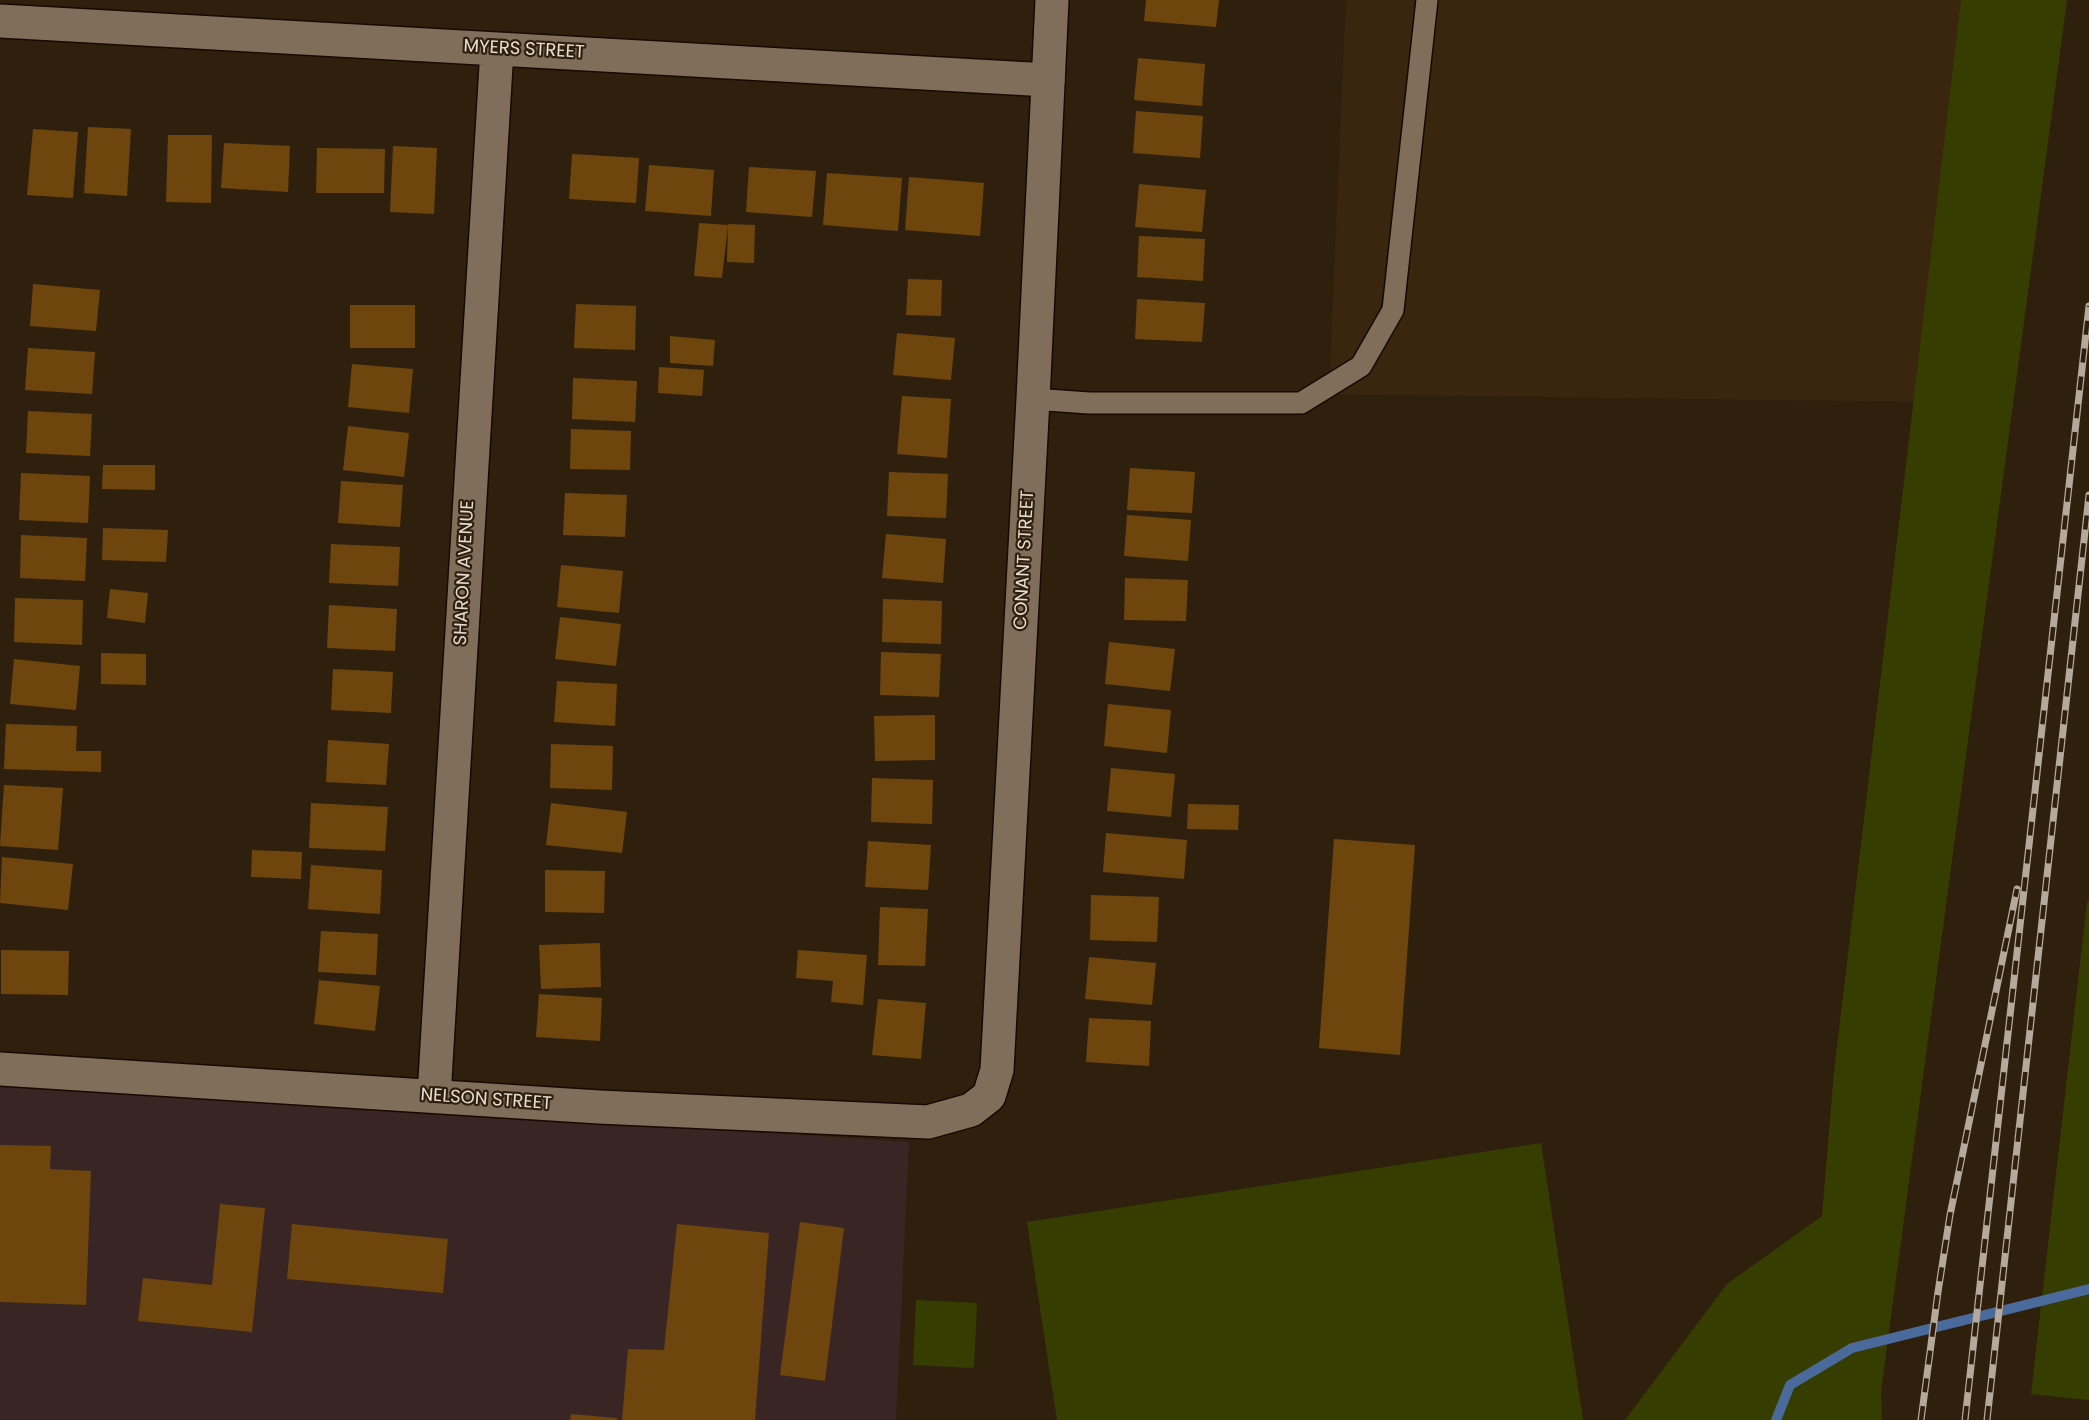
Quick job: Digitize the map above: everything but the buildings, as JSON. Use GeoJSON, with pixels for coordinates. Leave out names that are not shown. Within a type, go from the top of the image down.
{"type":"FeatureCollection","features":[{"type":"Feature","properties":{"kind":"street","name":"CONANT STREET"},"geometry":{"type":"LineString","coordinates":[[971,1110],[989,1096],[997,1070],[1034,399],[1052,0]]}},
{"type":"Feature","properties":{"kind":"street","name":"MYERS STREET"},"geometry":{"type":"LineString","coordinates":[[0,21],[1048,80]]}},
{"type":"Feature","properties":{"kind":"street","name":"SHARON AVENUE"},"geometry":{"type":"LineString","coordinates":[[434,1096],[497,49]]}},
{"type":"Feature","properties":{"kind":"street","name":"NELSON STREET"},"geometry":{"type":"LineString","coordinates":[[0,1069],[599,1107],[928,1122],[971,1110]]}},
{"type":"Feature","properties":{"kind":"lane"},"geometry":{"type":"LineString","coordinates":[[1034,399],[1089,402],[1301,403],[1361,366],[1393,310],[1427,0]]}},
{"type":"Feature","properties":{"kind":"shaded area"},"geometry":{"type":"Polygon","coordinates":[[[1346,0],[1974,0],[1931,402],[1329,394],[1346,0]]]}},
{"type":"Feature","properties":{"kind":"shaded area"},"geometry":{"type":"Polygon","coordinates":[[[0,1084],[909,1142],[896,1420],[0,1420],[0,1084]]]}},
{"type":"Feature","properties":{"kind":"green space"},"geometry":{"type":"Polygon","coordinates":[[[1961,0],[2067,0],[1881,1391],[1882,1420],[1625,1420],[1727,1284],[1822,1216],[1834,1072],[1961,0]]]}},
{"type":"Feature","properties":{"kind":"green space"},"geometry":{"type":"Polygon","coordinates":[[[2087,902],[2089,902],[2089,1400],[2031,1394],[2087,902]]]}},
{"type":"Feature","properties":{"kind":"green space"},"geometry":{"type":"Polygon","coordinates":[[[1541,1143],[1583,1420],[1057,1420],[1027,1222],[1541,1143]]]}},
{"type":"Feature","properties":{"kind":"green space"},"geometry":{"type":"Polygon","coordinates":[[[916,1300],[977,1303],[974,1368],[913,1365],[916,1300]]]}},
{"type":"Feature","properties":{"kind":"waterway"},"geometry":{"type":"LineString","coordinates":[[1776,1420],[1790,1385],[1852,1348],[2089,1289]]}},
{"type":"Feature","properties":{"kind":"railway"},"geometry":{"type":"LineString","coordinates":[[1965,1420],[2089,306]]}},
{"type":"Feature","properties":{"kind":"railway"},"geometry":{"type":"LineString","coordinates":[[1987,1420],[2089,495]]}},
{"type":"Feature","properties":{"kind":"railway"},"geometry":{"type":"LineString","coordinates":[[1921,1420],[1950,1215],[2017,889]]}}]}
